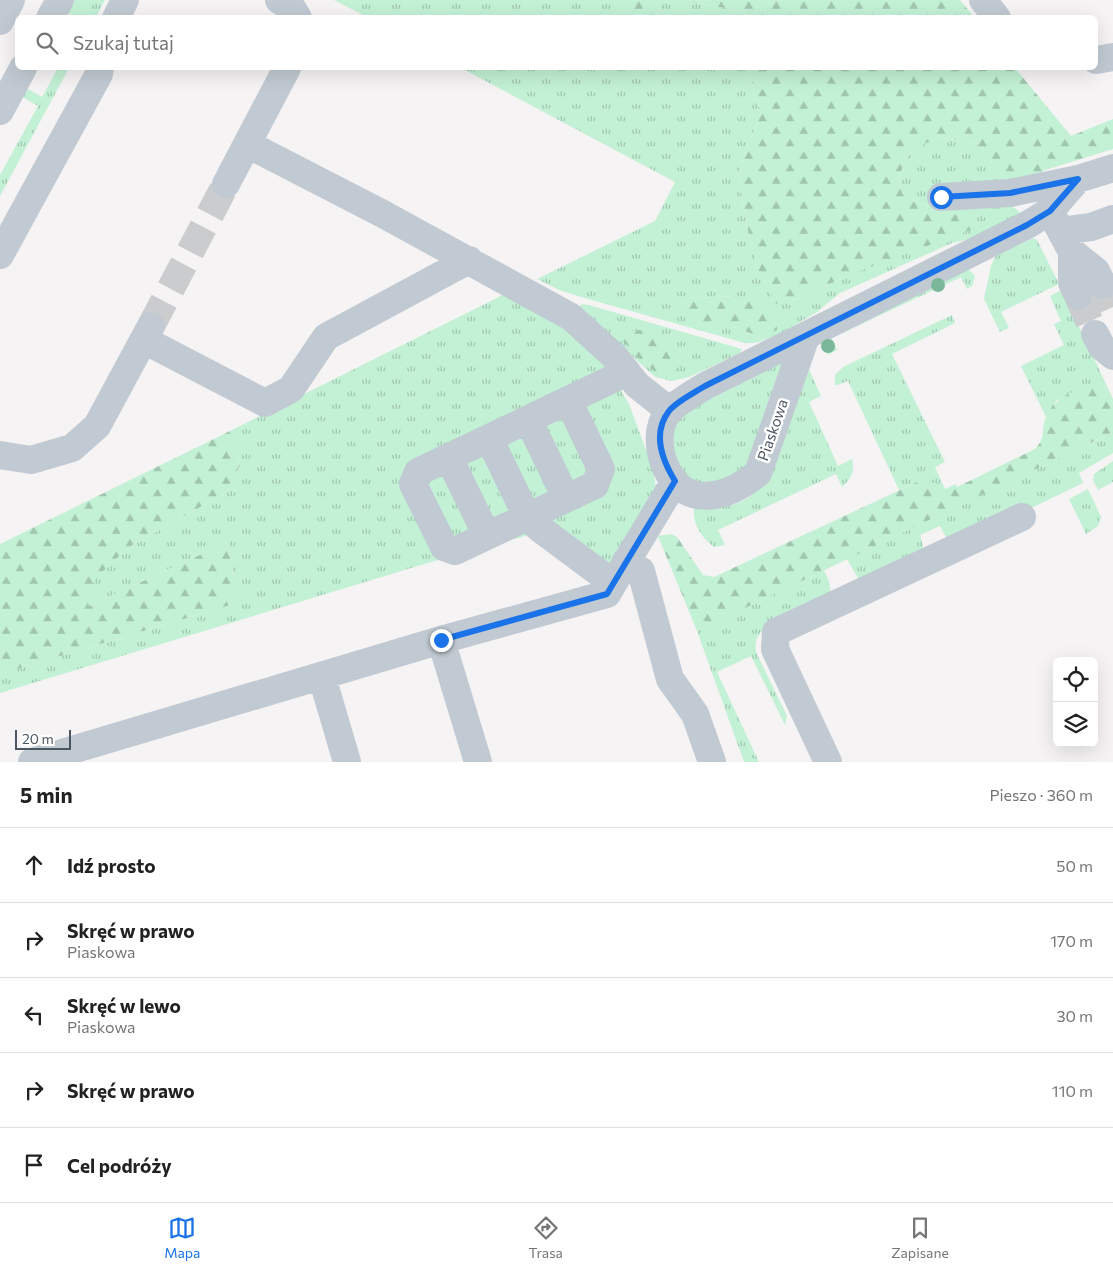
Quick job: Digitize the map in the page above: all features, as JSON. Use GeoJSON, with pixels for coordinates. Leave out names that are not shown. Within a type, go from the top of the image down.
{"type":"FeatureCollection","features":[{"type":"Feature","properties":{"kind":"street"},"geometry":{"type":"LineString","coordinates":[[0,21],[11,0]]}},
{"type":"Feature","properties":{"kind":"street"},"geometry":{"type":"LineString","coordinates":[[52,15],[60,0]]}},
{"type":"Feature","properties":{"kind":"street"},"geometry":{"type":"LineString","coordinates":[[118,15],[125,0]]}},
{"type":"Feature","properties":{"kind":"street"},"geometry":{"type":"LineString","coordinates":[[279,0],[292,8],[296,15]]}},
{"type":"Feature","properties":{"kind":"street"},"geometry":{"type":"LineString","coordinates":[[983,0],[995,15]]}},
{"type":"Feature","properties":{"kind":"street"},"geometry":{"type":"LineString","coordinates":[[1098,60],[1113,57]]}},
{"type":"Feature","properties":{"kind":"street"},"geometry":{"type":"LineString","coordinates":[[0,111],[22,70]]}},
{"type":"Feature","properties":{"kind":"street"},"geometry":{"type":"LineString","coordinates":[[0,255],[100,70]]}},
{"type":"Feature","properties":{"kind":"street"},"geometry":{"type":"LineString","coordinates":[[226,184],[286,70]]}},
{"type":"Feature","properties":{"kind":"street"},"geometry":{"type":"LineString","coordinates":[[247,144],[469,260],[571,317],[614,356],[637,384],[670,411]]}},
{"type":"Feature","properties":{"kind":"street"},"geometry":{"type":"LineString","coordinates":[[941,197],[1010,193],[1078,179],[1113,168]]}},
{"type":"Feature","properties":{"kind":"street"},"geometry":{"type":"LineString","coordinates":[[1078,179],[1061,231],[1072,282],[1078,296]]}},
{"type":"Feature","properties":{"kind":"street"},"geometry":{"type":"LineString","coordinates":[[32,762],[441,640],[607,594],[675,481],[664,462],[660,444],[661,428],[670,411],[705,386],[988,246],[1061,231],[1091,227],[1113,219]]}},
{"type":"Feature","properties":{"kind":"street"},"geometry":{"type":"LineString","coordinates":[[1061,231],[1096,271],[1103,285]]}},
{"type":"Feature","properties":{"kind":"street"},"geometry":{"type":"LineString","coordinates":[[0,455],[31,460],[72,448],[97,426],[148,333],[265,403],[291,389],[326,337],[469,260]]}},
{"type":"Feature","properties":{"kind":"street"},"geometry":{"type":"LineString","coordinates":[[1095,334],[1102,347],[1113,356]]}},
{"type":"Feature","properties":{"kind":"street","name":"Piaskowa"},"geometry":{"type":"LineString","coordinates":[[675,481],[690,493],[725,493],[742,486],[758,473],[806,336]]}},
{"type":"Feature","properties":{"kind":"street"},"geometry":{"type":"LineString","coordinates":[[568,400],[601,469],[595,485],[455,550],[444,547],[413,484],[418,472],[449,458],[528,419],[568,400],[627,372]]}},
{"type":"Feature","properties":{"kind":"street"},"geometry":{"type":"LineString","coordinates":[[528,419],[566,498]]}},
{"type":"Feature","properties":{"kind":"street"},"geometry":{"type":"LineString","coordinates":[[489,438],[527,517],[538,528],[620,572],[641,571],[670,679],[695,714],[712,762]]}},
{"type":"Feature","properties":{"kind":"street"},"geometry":{"type":"LineString","coordinates":[[449,458],[487,536]]}},
{"type":"Feature","properties":{"kind":"street"},"geometry":{"type":"LineString","coordinates":[[828,762],[775,649],[776,632],[1022,517]]}},
{"type":"Feature","properties":{"kind":"street"},"geometry":{"type":"LineString","coordinates":[[441,640],[478,762]]}},
{"type":"Feature","properties":{"kind":"street"},"geometry":{"type":"LineString","coordinates":[[322,676],[347,762]]}},
{"type":"Feature","properties":{"kind":"green space"},"geometry":{"type":"Polygon","coordinates":[[[74,0],[105,0],[97,15],[72,15],[67,13],[74,0]]]}},
{"type":"Feature","properties":{"kind":"green space"},"geometry":{"type":"Polygon","coordinates":[[[334,0],[623,0],[626,15],[363,15],[334,0]]]}},
{"type":"Feature","properties":{"kind":"green space"},"geometry":{"type":"Polygon","coordinates":[[[623,0],[652,0],[660,11],[659,15],[626,15],[623,0]]]}},
{"type":"Feature","properties":{"kind":"green space"},"geometry":{"type":"Polygon","coordinates":[[[652,0],[686,0],[744,11],[745,15],[659,15],[660,11],[652,0]]]}},
{"type":"Feature","properties":{"kind":"green space"},"geometry":{"type":"Polygon","coordinates":[[[686,0],[960,0],[972,15],[745,15],[744,11],[686,0]]]}},
{"type":"Feature","properties":{"kind":"green space"},"geometry":{"type":"Polygon","coordinates":[[[57,70],[68,70],[0,196],[0,175],[38,106],[22,97],[26,88],[42,97],[57,70]]]}},
{"type":"Feature","properties":{"kind":"green space"},"geometry":{"type":"Polygon","coordinates":[[[465,70],[750,70],[752,84],[761,112],[738,173],[748,231],[758,270],[776,303],[796,299],[854,273],[949,207],[1005,205],[1015,208],[1023,215],[977,237],[952,243],[840,293],[817,312],[778,335],[756,343],[745,343],[581,297],[559,290],[537,279],[655,221],[675,182],[465,70]],[[741,296],[688,298],[687,315],[704,326],[732,326],[760,337],[741,296]]]}},
{"type":"Feature","properties":{"kind":"green space"},"geometry":{"type":"Polygon","coordinates":[[[750,70],[1017,70],[1071,136],[1113,119],[1113,149],[1042,171],[1043,175],[1004,180],[978,144],[939,137],[912,150],[898,177],[903,195],[925,205],[960,210],[977,222],[973,229],[854,273],[796,299],[776,304],[758,270],[748,231],[738,173],[761,112],[752,84],[750,70]]]}},
{"type":"Feature","properties":{"kind":"green space"},"geometry":{"type":"Polygon","coordinates":[[[939,137],[978,144],[1004,180],[942,207],[924,205],[903,195],[898,177],[912,150],[939,137]]]}},
{"type":"Feature","properties":{"kind":"green space"},"geometry":{"type":"Polygon","coordinates":[[[1033,238],[1037,240],[1059,284],[1001,312],[1009,328],[1000,332],[984,299],[991,266],[996,255],[1033,238]]]}},
{"type":"Feature","properties":{"kind":"green space"},"geometry":{"type":"Polygon","coordinates":[[[968,269],[975,276],[972,286],[967,289],[961,277],[832,338],[837,350],[828,355],[824,341],[968,269]]]}},
{"type":"Feature","properties":{"kind":"green space"},"geometry":{"type":"Polygon","coordinates":[[[1062,290],[1113,399],[1113,404],[1104,385],[1057,400],[1046,417],[1021,366],[1064,345],[1054,324],[1061,321],[1050,296],[1062,290]]]}},
{"type":"Feature","properties":{"kind":"green space"},"geometry":{"type":"Polygon","coordinates":[[[507,293],[544,313],[604,362],[629,404],[653,469],[656,488],[604,579],[540,532],[431,562],[0,693],[0,674],[237,603],[228,542],[89,606],[85,595],[96,577],[129,547],[227,492],[240,465],[232,430],[507,293]]]}},
{"type":"Feature","properties":{"kind":"green space"},"geometry":{"type":"Polygon","coordinates":[[[741,296],[770,310],[777,319],[777,330],[760,337],[732,326],[704,326],[686,315],[688,298],[741,296]]]}},
{"type":"Feature","properties":{"kind":"green space"},"geometry":{"type":"Polygon","coordinates":[[[581,304],[742,349],[740,353],[689,377],[672,381],[655,377],[580,308],[581,304]]]}},
{"type":"Feature","properties":{"kind":"green space"},"geometry":{"type":"Polygon","coordinates":[[[952,315],[955,323],[892,354],[945,462],[935,467],[945,489],[917,482],[899,490],[848,381],[835,386],[835,375],[843,367],[952,315]]]}},
{"type":"Feature","properties":{"kind":"green space"},"geometry":{"type":"Polygon","coordinates":[[[643,330],[667,338],[673,346],[677,371],[671,379],[650,368],[623,341],[625,331],[643,330]]]}},
{"type":"Feature","properties":{"kind":"green space"},"geometry":{"type":"Polygon","coordinates":[[[784,358],[745,470],[724,484],[699,484],[680,471],[669,436],[681,415],[784,358]]]}},
{"type":"Feature","properties":{"kind":"green space"},"geometry":{"type":"Polygon","coordinates":[[[809,369],[821,396],[809,402],[838,466],[852,459],[853,471],[848,481],[842,487],[836,474],[718,530],[725,545],[714,547],[698,530],[694,519],[694,507],[729,506],[749,497],[772,458],[809,369]]]}},
{"type":"Feature","properties":{"kind":"green space"},"geometry":{"type":"Polygon","coordinates":[[[1093,385],[1104,385],[1113,404],[1113,432],[697,631],[658,536],[671,534],[677,537],[703,575],[714,577],[917,482],[936,483],[945,489],[956,484],[957,487],[1035,449],[1041,441],[1046,417],[1054,405],[1072,392],[1093,385]]]}},
{"type":"Feature","properties":{"kind":"green space"},"geometry":{"type":"Polygon","coordinates":[[[232,430],[240,465],[227,492],[129,547],[97,577],[86,595],[89,606],[228,542],[237,603],[0,674],[0,544],[232,430]]]}},
{"type":"Feature","properties":{"kind":"green space"},"geometry":{"type":"Polygon","coordinates":[[[1113,432],[1113,453],[1079,473],[1083,483],[951,547],[940,526],[920,535],[924,550],[859,580],[847,559],[1113,432]]]}},
{"type":"Feature","properties":{"kind":"green space"},"geometry":{"type":"Polygon","coordinates":[[[1113,461],[1113,482],[1098,490],[1093,480],[1094,474],[1113,461]]]}},
{"type":"Feature","properties":{"kind":"green space"},"geometry":{"type":"Polygon","coordinates":[[[1088,489],[1101,517],[1098,526],[1086,534],[1069,499],[1088,489]]]}},
{"type":"Feature","properties":{"kind":"green space"},"geometry":{"type":"Polygon","coordinates":[[[824,570],[829,581],[831,595],[763,630],[756,640],[756,652],[787,716],[785,725],[751,656],[717,672],[759,762],[744,762],[697,631],[824,570]]]}},
{"type":"Feature","properties":{"kind":"tunnel"},"geometry":{"type":"LineString","coordinates":[[151,326],[226,184]]}},
{"type":"Feature","properties":{"kind":"tunnel"},"geometry":{"type":"LineString","coordinates":[[1103,285],[1113,307]]}},
{"type":"Feature","properties":{"kind":"tunnel"},"geometry":{"type":"LineString","coordinates":[[1078,296],[1095,334]]}},
{"type":"Feature","properties":{"kind":"route"},"geometry":{"type":"LineString","coordinates":[[441,640],[607,594],[675,481],[664,462],[660,444],[661,428],[670,411],[705,386],[1027,225],[1050,211],[1078,179],[1010,193],[941,197]]}}]}
